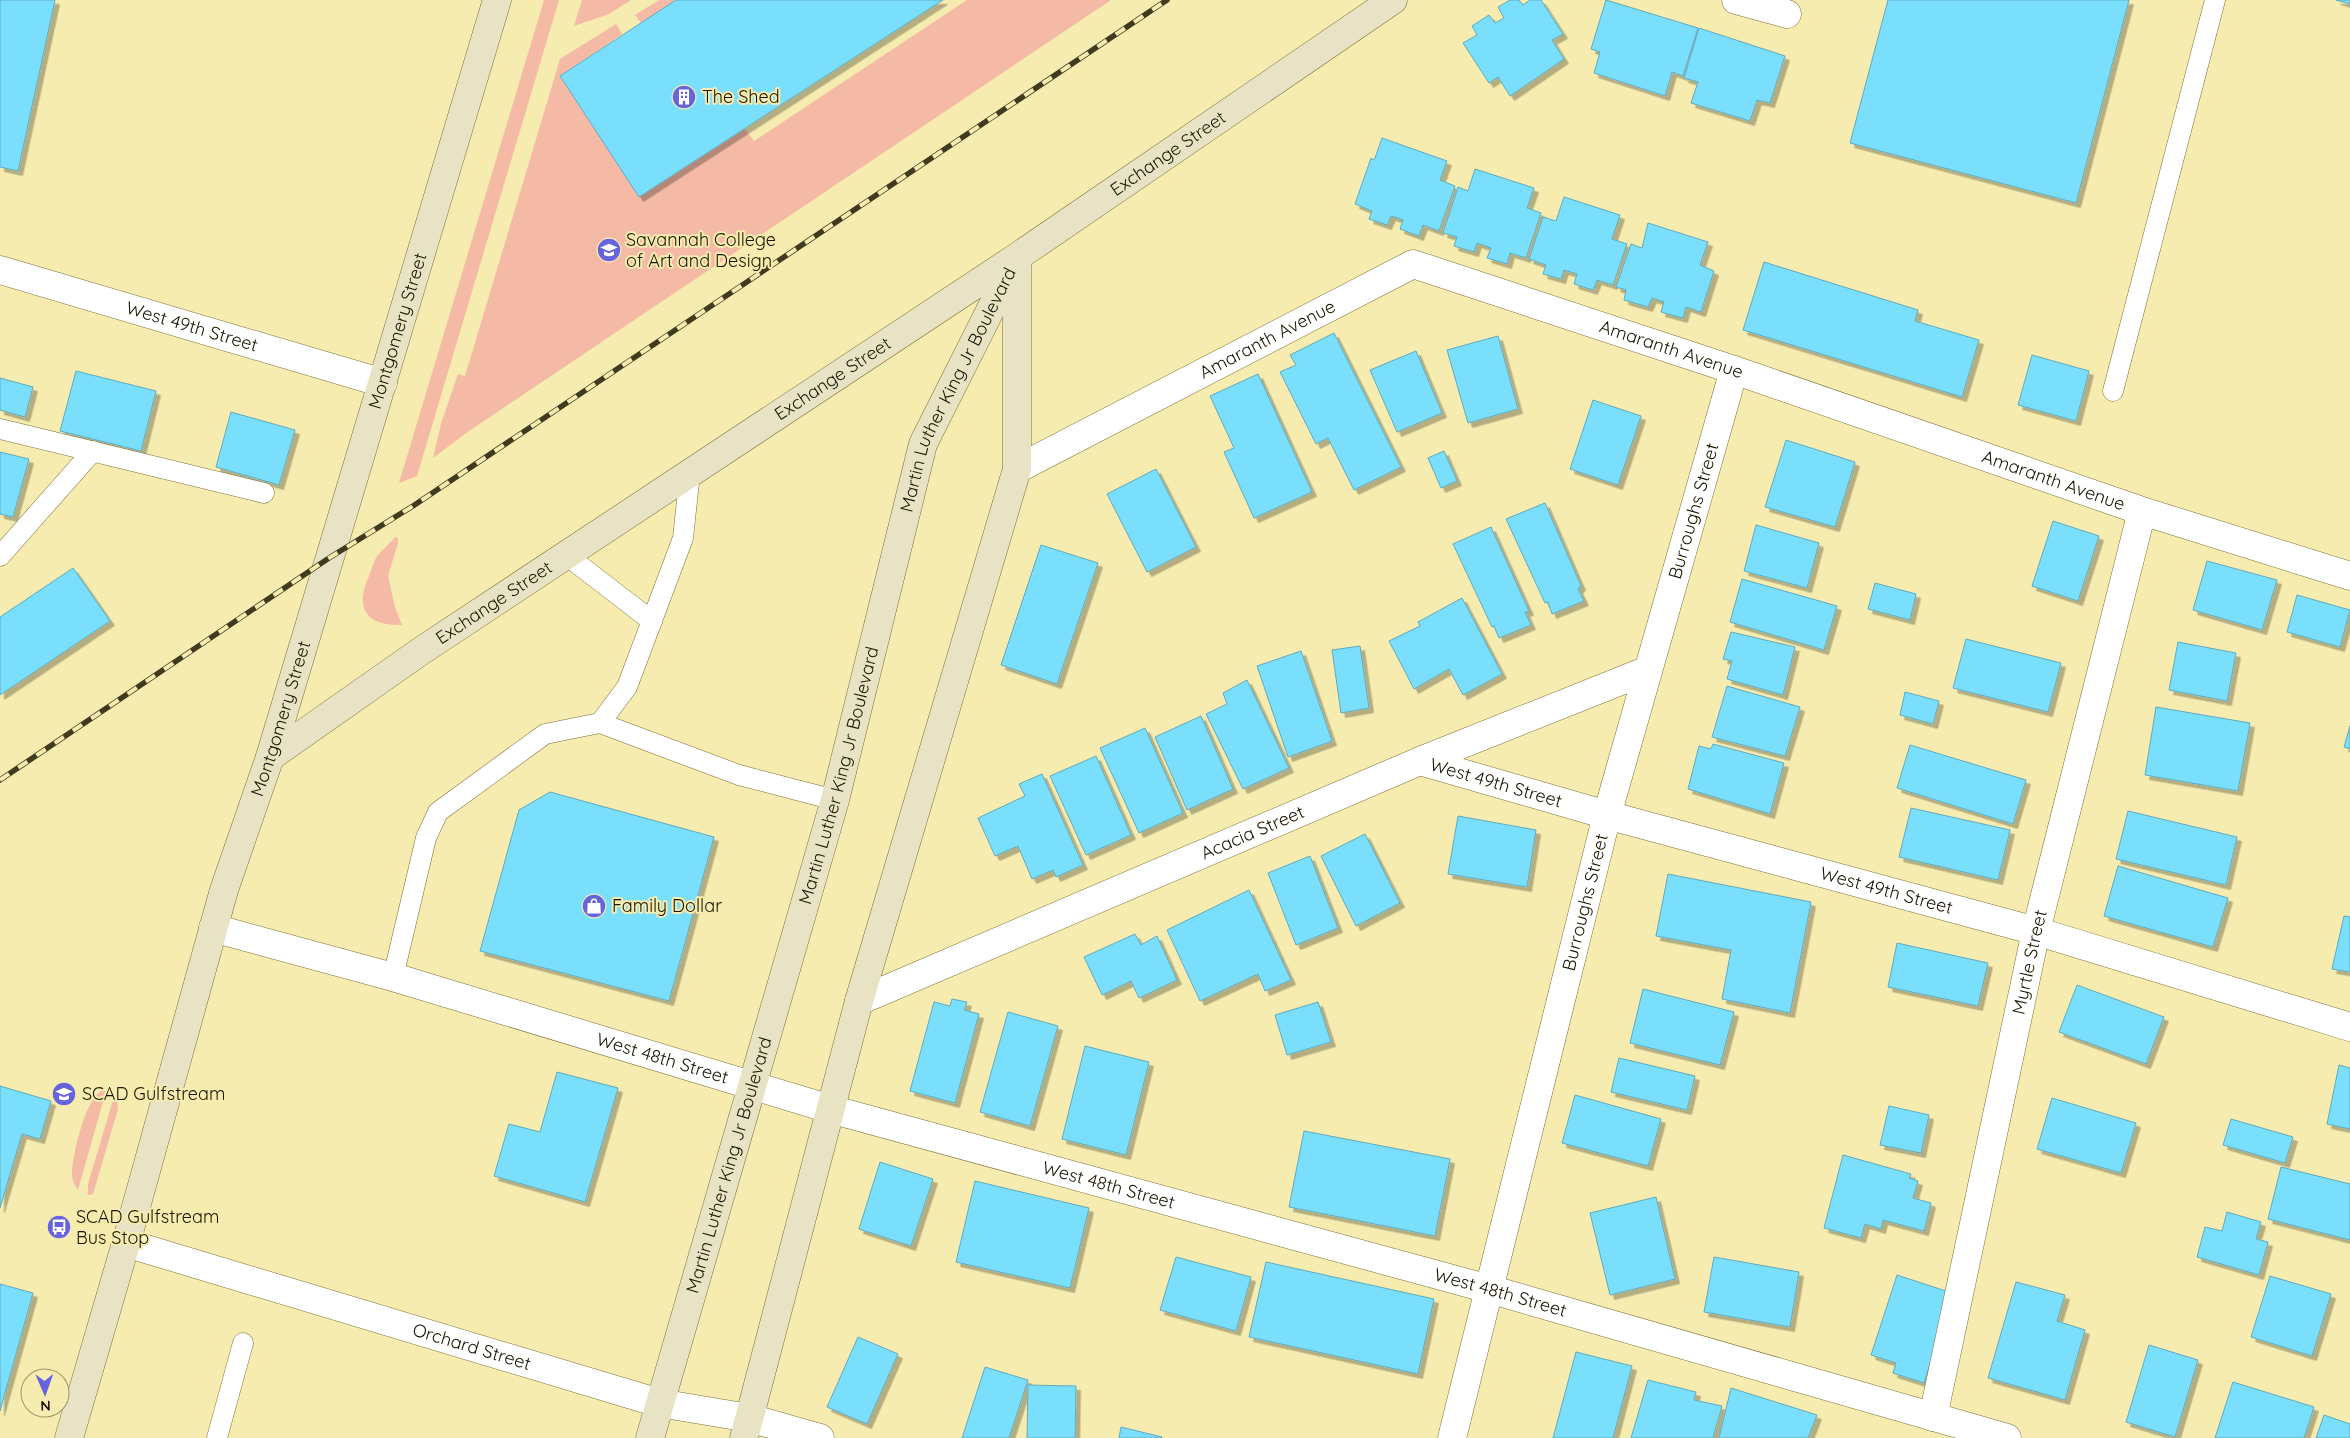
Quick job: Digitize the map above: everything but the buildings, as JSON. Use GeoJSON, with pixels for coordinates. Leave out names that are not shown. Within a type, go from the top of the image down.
{"type":"FeatureCollection","features":[{"type":"Feature","properties":{"kind":"main road","name":"Montgomery Street"},"geometry":{"type":"LineString","coordinates":[[72,1437],[224,890],[270,757],[497,0]]}},
{"type":"Feature","properties":{"kind":"main road","name":"Exchange Street"},"geometry":{"type":"LineString","coordinates":[[270,757],[421,651],[1017,257],[1393,0]]}},
{"type":"Feature","properties":{"kind":"main road","name":"Martin Luther King Jr Boulevard"},"geometry":{"type":"LineString","coordinates":[[747,1428],[859,1001],[1018,469],[1017,257]]}},
{"type":"Feature","properties":{"kind":"main road","name":"Martin Luther King Jr Boulevard"},"geometry":{"type":"LineString","coordinates":[[650,1438],[835,800],[923,444],[1017,257]]}},
{"type":"Feature","properties":{"kind":"street"},"geometry":{"type":"LineString","coordinates":[[1736,0],[1787,14]]}},
{"type":"Feature","properties":{"kind":"street","name":"Amaranth Avenue"},"geometry":{"type":"LineString","coordinates":[[1018,469],[1413,264],[1734,370],[2142,511],[2350,576]]}},
{"type":"Feature","properties":{"kind":"street","name":"West 49th Street"},"geometry":{"type":"LineString","coordinates":[[0,270],[383,383]]}},
{"type":"Feature","properties":{"kind":"street","name":"Burroughs Street"},"geometry":{"type":"LineString","coordinates":[[1452,1438],[1607,815],[1734,370]]}},
{"type":"Feature","properties":{"kind":"street","name":"Myrtle Street"},"geometry":{"type":"LineString","coordinates":[[1933,1417],[2036,931],[2142,511]]}},
{"type":"Feature","properties":{"kind":"street","name":"Acacia Street"},"geometry":{"type":"LineString","coordinates":[[859,1001],[1420,761],[1648,670]]}},
{"type":"Feature","properties":{"kind":"street","name":"West 49th Street"},"geometry":{"type":"LineString","coordinates":[[1420,761],[1607,815],[2036,931],[2350,1027]]}},
{"type":"Feature","properties":{"kind":"street","name":"West 48th Street"},"geometry":{"type":"LineString","coordinates":[[213,928],[393,977],[830,1109],[1489,1289],[2007,1438]]}},
{"type":"Feature","properties":{"kind":"street","name":"Orchard Street"},"geometry":{"type":"LineString","coordinates":[[126,1243],[747,1428],[820,1438]]}},
{"type":"Feature","properties":{"kind":"lane"},"geometry":{"type":"LineString","coordinates":[[2113,391],[2215,0]]}},
{"type":"Feature","properties":{"kind":"lane"},"geometry":{"type":"LineString","coordinates":[[0,429],[264,493]]}},
{"type":"Feature","properties":{"kind":"lane"},"geometry":{"type":"LineString","coordinates":[[0,556],[7,537],[93,451]]}},
{"type":"Feature","properties":{"kind":"lane"},"geometry":{"type":"LineString","coordinates":[[600,723],[627,687],[683,538],[690,473]]}},
{"type":"Feature","properties":{"kind":"lane"},"geometry":{"type":"LineString","coordinates":[[566,555],[652,621]]}},
{"type":"Feature","properties":{"kind":"lane"},"geometry":{"type":"LineString","coordinates":[[393,977],[426,838],[438,812],[545,734],[600,723],[739,775],[835,800]]}},
{"type":"Feature","properties":{"kind":"lane"},"geometry":{"type":"LineString","coordinates":[[217,1438],[243,1343]]}},
{"type":"Feature","properties":{"kind":"shaded area"},"geometry":{"type":"Polygon","coordinates":[[[544,0],[559,0],[417,476],[399,483],[544,0]]]}},
{"type":"Feature","properties":{"kind":"shaded area"},"geometry":{"type":"Polygon","coordinates":[[[582,0],[631,0],[609,14],[574,26],[582,0]]]}},
{"type":"Feature","properties":{"kind":"shaded area"},"geometry":{"type":"Polygon","coordinates":[[[659,0],[676,0],[641,23],[635,15],[659,0]]]}},
{"type":"Feature","properties":{"kind":"shaded area"},"geometry":{"type":"Polygon","coordinates":[[[967,0],[1111,0],[469,431],[433,458],[441,424],[458,374],[465,376],[560,59],[616,24],[622,34],[560,76],[639,197],[745,129],[754,141],[967,0]]]}},
{"type":"Feature","properties":{"kind":"shaded area"},"geometry":{"type":"Polygon","coordinates":[[[395,537],[398,538],[398,543],[388,576],[395,607],[402,625],[390,625],[372,619],[364,606],[363,598],[376,559],[395,537]]]}},
{"type":"Feature","properties":{"kind":"shaded area"},"geometry":{"type":"Polygon","coordinates":[[[101,1091],[106,1091],[78,1190],[72,1175],[77,1141],[90,1105],[101,1091]]]}},
{"type":"Feature","properties":{"kind":"shaded area"},"geometry":{"type":"Polygon","coordinates":[[[113,1100],[117,1100],[118,1109],[93,1194],[88,1195],[88,1184],[113,1100]]]}},
{"type":"Feature","properties":{"kind":"railway"},"geometry":{"type":"LineString","coordinates":[[0,780],[329,558],[413,506],[1167,0]]}},
{"type":"Feature","properties":{"kind":"place","name":"The Shed"},"geometry":{"type":"Point","coordinates":[684,97]}},
{"type":"Feature","properties":{"kind":"place","name":"Savannah College of Art and Design"},"geometry":{"type":"Point","coordinates":[609,250]}},
{"type":"Feature","properties":{"kind":"place","name":"Family Dollar"},"geometry":{"type":"Point","coordinates":[594,906]}},
{"type":"Feature","properties":{"kind":"place","name":"SCAD Gulfstream"},"geometry":{"type":"Point","coordinates":[64,1094]}},
{"type":"Feature","properties":{"kind":"place","name":"SCAD Gulfstream Bus Stop"},"geometry":{"type":"Point","coordinates":[59,1227]}}]}
